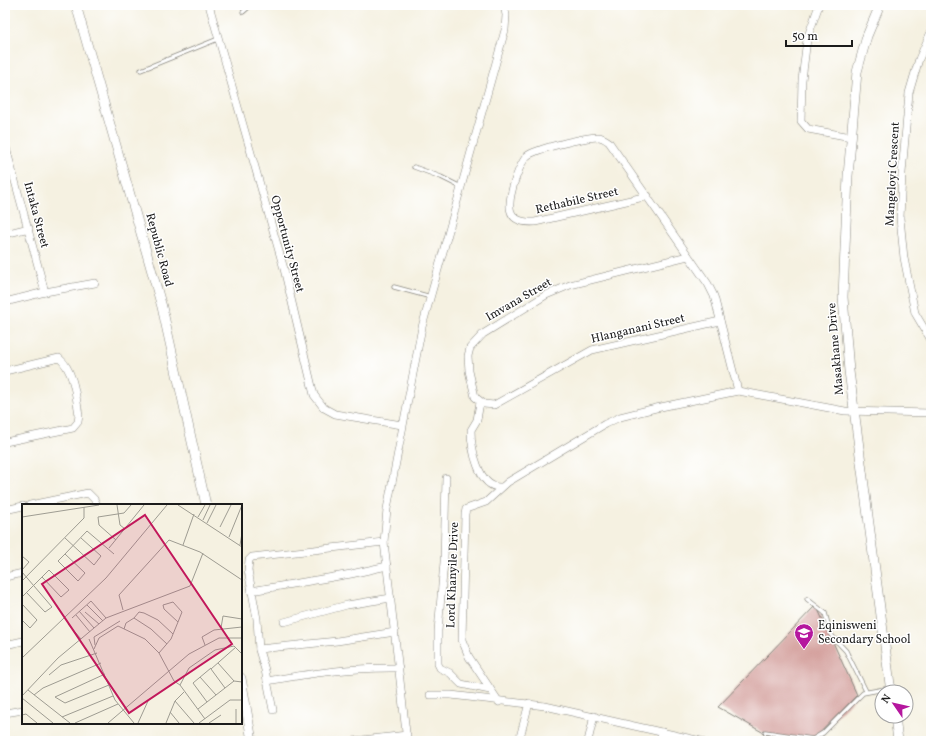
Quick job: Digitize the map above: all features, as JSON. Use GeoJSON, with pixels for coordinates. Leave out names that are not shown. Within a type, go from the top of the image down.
{"type":"FeatureCollection","features":[{"type":"Feature","properties":{"kind":"street","name":"Republic Road"},"geometry":{"type":"LineString","coordinates":[[76,5],[162,307],[206,504]]}},
{"type":"Feature","properties":{"kind":"street","name":"Opportunity Street"},"geometry":{"type":"LineString","coordinates":[[209,5],[284,269],[314,395],[324,408],[335,414],[402,425]]}},
{"type":"Feature","properties":{"kind":"street"},"geometry":{"type":"LineString","coordinates":[[353,741],[407,738],[384,542],[387,509],[422,327],[505,30],[506,15],[504,5]]}},
{"type":"Feature","properties":{"kind":"street"},"geometry":{"type":"LineString","coordinates":[[820,5],[807,39],[801,96],[801,121],[808,129],[851,137]]}},
{"type":"Feature","properties":{"kind":"street","name":"Masakhane Drive"},"geometry":{"type":"LineString","coordinates":[[880,5],[867,36],[858,69],[851,137],[844,246],[843,297],[849,371],[890,684]]}},
{"type":"Feature","properties":{"kind":"street","name":"Mangeloyi Crescent"},"geometry":{"type":"LineString","coordinates":[[931,32],[919,60],[909,93],[902,173],[900,218],[904,258],[915,313],[931,340]]}},
{"type":"Feature","properties":{"kind":"street","name":"Rethabile Street"},"geometry":{"type":"LineString","coordinates":[[648,196],[534,222],[520,221],[511,214],[510,211],[511,193],[520,167],[526,157],[538,150],[596,137],[609,142],[648,196],[710,287],[738,391]]}},
{"type":"Feature","properties":{"kind":"street","name":"Intaka Street"},"geometry":{"type":"LineString","coordinates":[[6,148],[29,228],[45,292]]}},
{"type":"Feature","properties":{"kind":"street"},"geometry":{"type":"LineString","coordinates":[[5,234],[29,228]]}},
{"type":"Feature","properties":{"kind":"street","name":"Imvana Street"},"geometry":{"type":"LineString","coordinates":[[480,402],[473,391],[468,356],[471,346],[483,334],[546,295],[570,285],[688,256]]}},
{"type":"Feature","properties":{"kind":"street"},"geometry":{"type":"LineString","coordinates":[[5,302],[45,292],[95,283]]}},
{"type":"Feature","properties":{"kind":"street","name":"Hlanganani Street"},"geometry":{"type":"LineString","coordinates":[[480,402],[488,406],[498,403],[592,350],[720,321]]}},
{"type":"Feature","properties":{"kind":"street"},"geometry":{"type":"LineString","coordinates":[[5,370],[59,358],[65,363],[68,370],[80,415],[78,422],[72,428],[5,442]]}},
{"type":"Feature","properties":{"kind":"street","name":"Lord Khanyile Drive"},"geometry":{"type":"LineString","coordinates":[[499,702],[467,654],[462,640],[465,514],[468,508],[486,502],[497,494],[501,487],[605,424],[620,417],[738,391],[854,411],[931,413]]}},
{"type":"Feature","properties":{"kind":"street"},"geometry":{"type":"LineString","coordinates":[[480,402],[478,420],[471,430],[474,459],[477,467],[487,481],[494,487],[501,487]]}},
{"type":"Feature","properties":{"kind":"street"},"geometry":{"type":"LineString","coordinates":[[446,478],[444,562],[438,631],[438,664],[440,668],[450,673],[461,684],[490,690]]}},
{"type":"Feature","properties":{"kind":"street"},"geometry":{"type":"LineString","coordinates":[[35,504],[88,493],[94,498],[97,504]]}},
{"type":"Feature","properties":{"kind":"street"},"geometry":{"type":"LineString","coordinates":[[5,510],[22,506]]}},
{"type":"Feature","properties":{"kind":"street"},"geometry":{"type":"LineString","coordinates":[[272,710],[259,649],[257,619],[251,591],[248,565],[249,560],[252,557],[384,542]]}},
{"type":"Feature","properties":{"kind":"street"},"geometry":{"type":"LineString","coordinates":[[251,591],[351,574],[387,566]]}},
{"type":"Feature","properties":{"kind":"street"},"geometry":{"type":"LineString","coordinates":[[5,577],[22,573]]}},
{"type":"Feature","properties":{"kind":"street"},"geometry":{"type":"LineString","coordinates":[[284,622],[347,605],[391,598]]}},
{"type":"Feature","properties":{"kind":"street"},"geometry":{"type":"LineString","coordinates":[[259,649],[337,641],[395,632]]}},
{"type":"Feature","properties":{"kind":"street"},"geometry":{"type":"LineString","coordinates":[[5,645],[22,641]]}},
{"type":"Feature","properties":{"kind":"street"},"geometry":{"type":"LineString","coordinates":[[267,681],[299,675],[345,670],[399,668]]}},
{"type":"Feature","properties":{"kind":"street"},"geometry":{"type":"LineString","coordinates":[[242,684],[252,741]]}},
{"type":"Feature","properties":{"kind":"street"},"geometry":{"type":"LineString","coordinates":[[430,695],[451,695],[499,702],[529,703],[594,716],[701,741]]}},
{"type":"Feature","properties":{"kind":"street"},"geometry":{"type":"LineString","coordinates":[[519,741],[529,703]]}},
{"type":"Feature","properties":{"kind":"street"},"geometry":{"type":"LineString","coordinates":[[5,713],[22,710]]}},
{"type":"Feature","properties":{"kind":"street"},"geometry":{"type":"LineString","coordinates":[[588,741],[594,716]]}},
{"type":"Feature","properties":{"kind":"street"},"geometry":{"type":"LineString","coordinates":[[896,724],[898,741]]}},
{"type":"Feature","properties":{"kind":"street"},"geometry":{"type":"LineString","coordinates":[[660,741],[662,732]]}},
{"type":"Feature","properties":{"kind":"lane"},"geometry":{"type":"LineString","coordinates":[[243,12],[251,5]]}},
{"type":"Feature","properties":{"kind":"lane"},"geometry":{"type":"LineString","coordinates":[[141,70],[218,39]]}},
{"type":"Feature","properties":{"kind":"lane"},"geometry":{"type":"LineString","coordinates":[[414,167],[441,177],[461,187]]}},
{"type":"Feature","properties":{"kind":"lane"},"geometry":{"type":"LineString","coordinates":[[394,287],[431,297]]}},
{"type":"Feature","properties":{"kind":"lane"},"geometry":{"type":"LineString","coordinates":[[807,599],[825,613],[831,635],[846,651],[866,691]]}},
{"type":"Feature","properties":{"kind":"lane"},"geometry":{"type":"LineString","coordinates":[[765,732],[813,739],[823,733],[866,691],[874,691]]}},
{"type":"Feature","properties":{"kind":"building","name":"Eqinisweni Secondary School"},"geometry":{"type":"Polygon","coordinates":[[[816,605],[857,695],[812,741],[778,741],[718,707],[816,605]]]}},
{"type":"Feature","properties":{"kind":"place","name":"Eqinisweni Secondary School"},"geometry":{"type":"Point","coordinates":[804,650]}}]}
